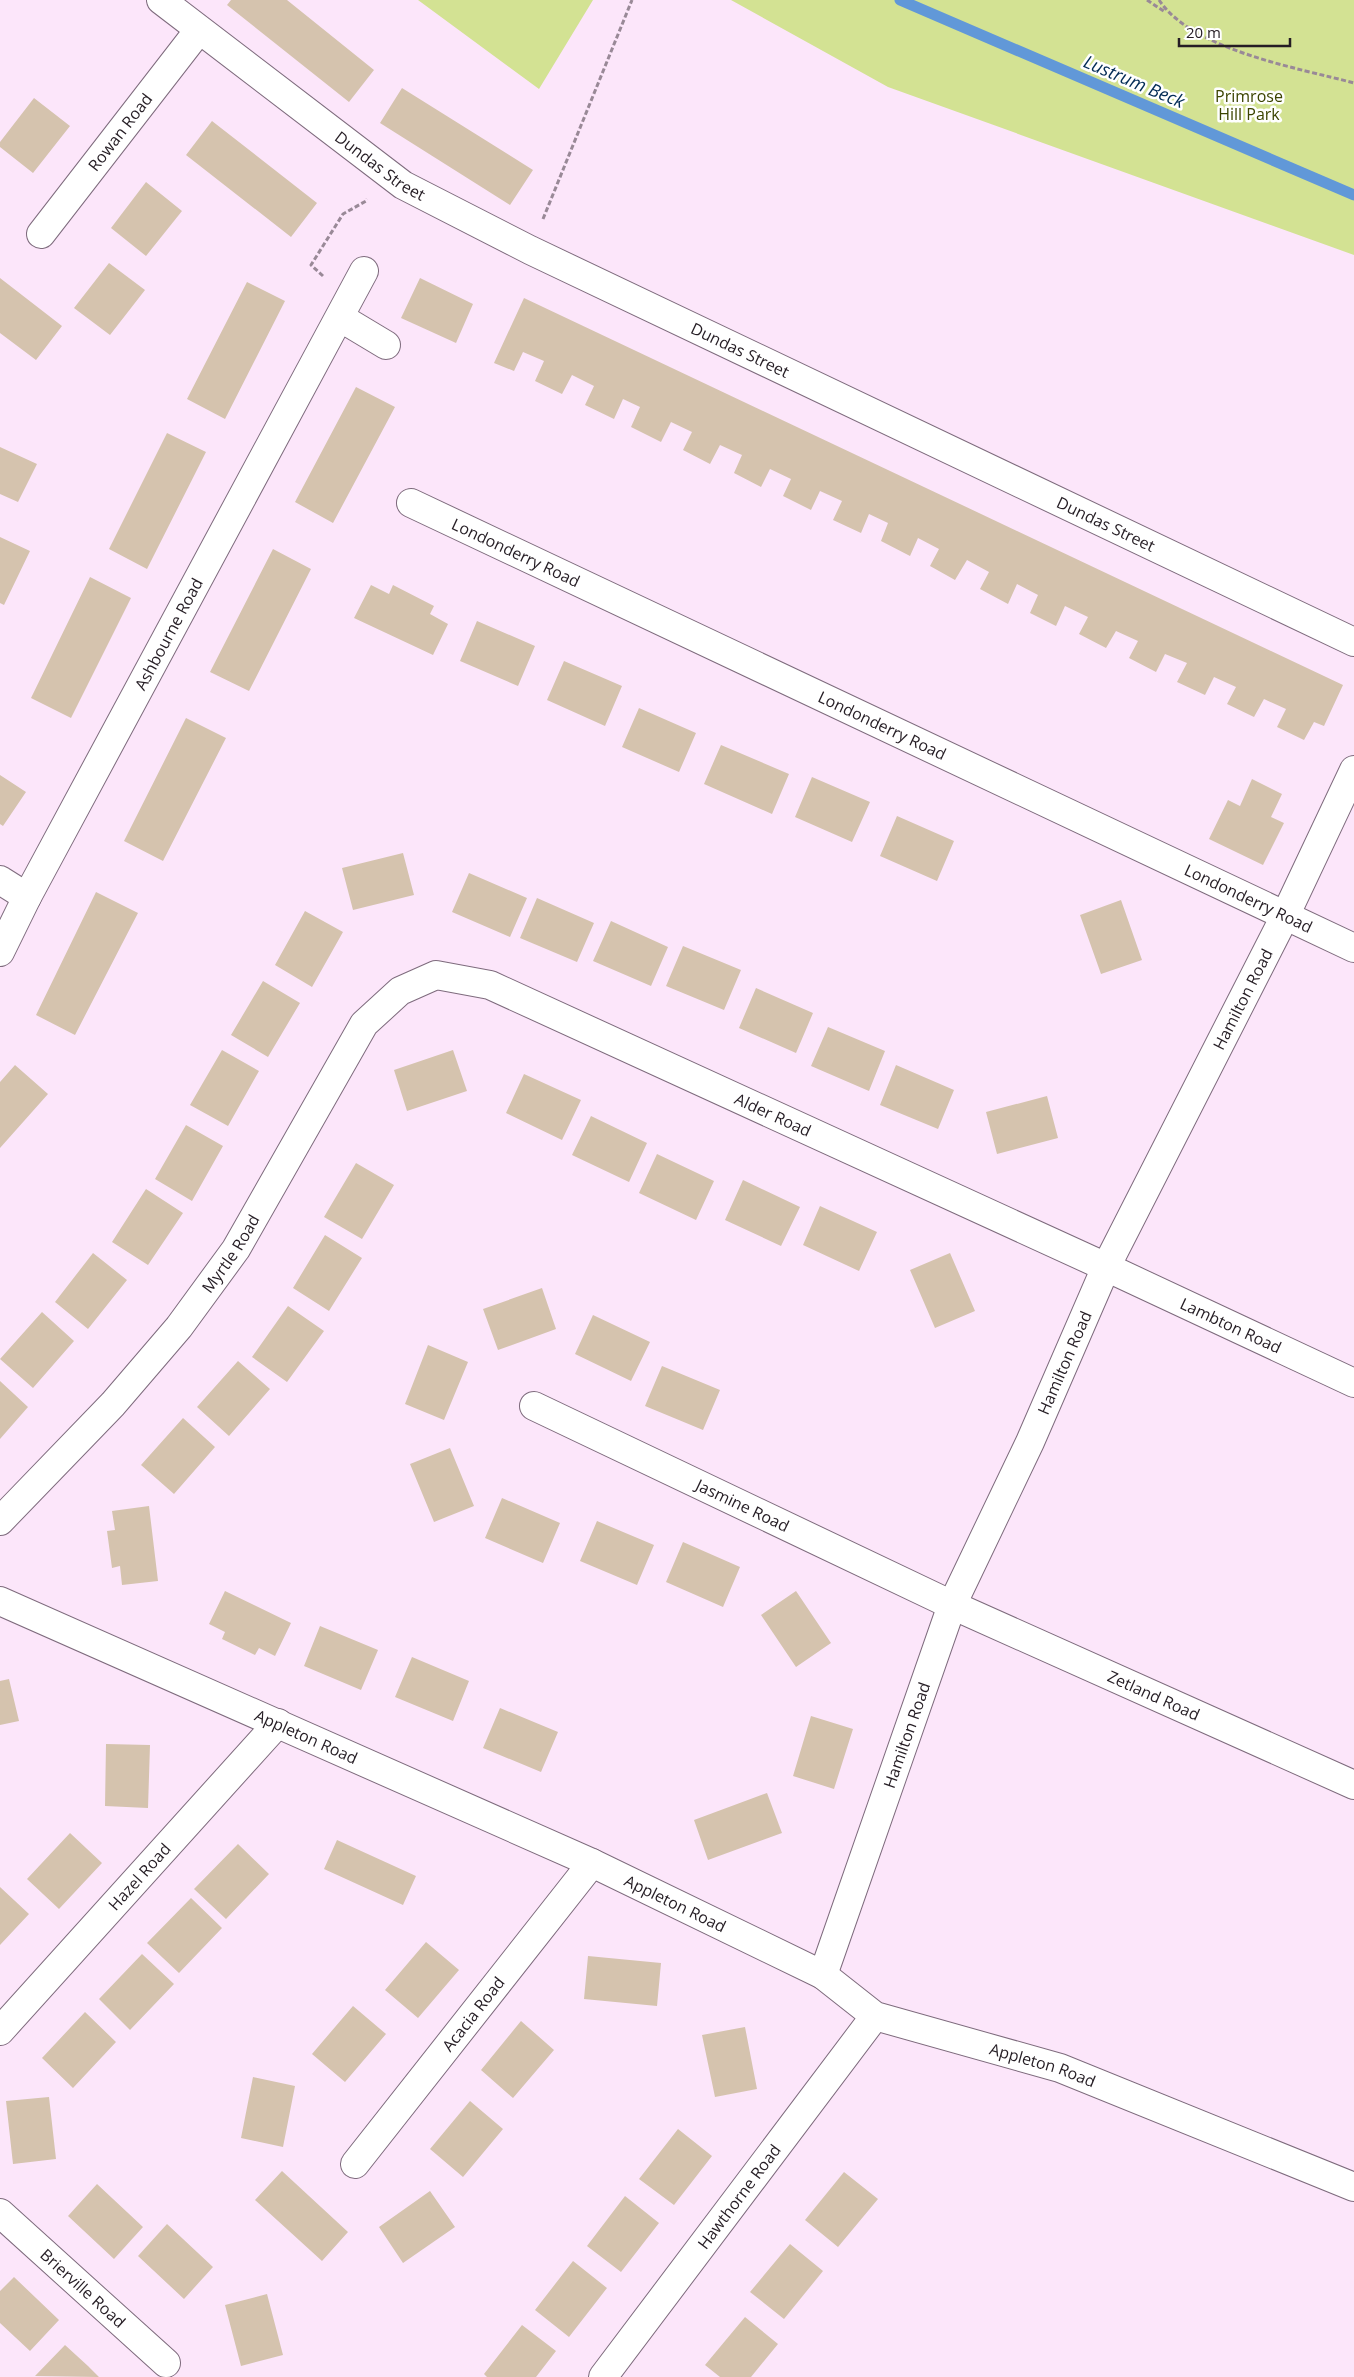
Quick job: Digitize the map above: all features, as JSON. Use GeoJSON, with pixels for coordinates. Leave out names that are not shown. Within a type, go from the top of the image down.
{"type":"FeatureCollection","features":[{"type":"Feature","properties":{"kind":"street","name":"Dundas Street"},"geometry":{"type":"LineString","coordinates":[[160,0],[403,185],[530,250],[1354,642]]}},
{"type":"Feature","properties":{"kind":"street","name":"Rowan Road"},"geometry":{"type":"LineString","coordinates":[[41,234],[199,30]]}},
{"type":"Feature","properties":{"kind":"street","name":"Ashbourne Road"},"geometry":{"type":"LineString","coordinates":[[0,952],[27,898],[347,307],[364,271]]}},
{"type":"Feature","properties":{"kind":"street"},"geometry":{"type":"LineString","coordinates":[[347,307],[386,345]]}},
{"type":"Feature","properties":{"kind":"street","name":"Londonderry Road"},"geometry":{"type":"LineString","coordinates":[[411,503],[1354,948]]}},
{"type":"Feature","properties":{"kind":"street","name":"Hamilton Road"},"geometry":{"type":"LineString","coordinates":[[823,1975],[952,1604],[1030,1442],[1106,1267],[1285,916],[1354,770]]}},
{"type":"Feature","properties":{"kind":"street"},"geometry":{"type":"LineString","coordinates":[[0,880],[27,898]]}},
{"type":"Feature","properties":{"kind":"street","name":"Alder Road"},"geometry":{"type":"LineString","coordinates":[[436,975],[490,985],[1106,1267]]}},
{"type":"Feature","properties":{"kind":"street","name":"Myrtle Road"},"geometry":{"type":"LineString","coordinates":[[0,1521],[113,1404],[180,1327],[236,1249],[364,1024],[400,991],[436,975]]}},
{"type":"Feature","properties":{"kind":"street","name":"Lambton Road"},"geometry":{"type":"LineString","coordinates":[[1106,1267],[1354,1383]]}},
{"type":"Feature","properties":{"kind":"street","name":"Jasmine Road"},"geometry":{"type":"LineString","coordinates":[[534,1406],[952,1604]]}},
{"type":"Feature","properties":{"kind":"street","name":"Appleton Road"},"geometry":{"type":"LineString","coordinates":[[0,1601],[592,1863],[823,1975],[875,2016],[1060,2068],[1354,2187]]}},
{"type":"Feature","properties":{"kind":"street","name":"Zetland Road"},"geometry":{"type":"LineString","coordinates":[[952,1604],[1354,1785]]}},
{"type":"Feature","properties":{"kind":"street","name":"Hazel Road"},"geometry":{"type":"LineString","coordinates":[[0,2031],[278,1723]]}},
{"type":"Feature","properties":{"kind":"street","name":"Acacia Road"},"geometry":{"type":"LineString","coordinates":[[355,2164],[592,1863]]}},
{"type":"Feature","properties":{"kind":"street","name":"Hawthorne Road"},"geometry":{"type":"LineString","coordinates":[[603,2377],[875,2016]]}},
{"type":"Feature","properties":{"kind":"street","name":"Brierville Road"},"geometry":{"type":"LineString","coordinates":[[0,2213],[166,2363]]}},
{"type":"Feature","properties":{"kind":"path"},"geometry":{"type":"LineString","coordinates":[[530,250],[632,0]]}},
{"type":"Feature","properties":{"kind":"path"},"geometry":{"type":"LineString","coordinates":[[1147,0],[1225,47],[1354,83]]}},
{"type":"Feature","properties":{"kind":"path"},"geometry":{"type":"LineString","coordinates":[[1158,0],[1168,14]]}},
{"type":"Feature","properties":{"kind":"path"},"geometry":{"type":"LineString","coordinates":[[347,307],[330,283],[311,265],[343,214],[366,201],[379,167]]}},
{"type":"Feature","properties":{"kind":"green space"},"geometry":{"type":"Polygon","coordinates":[[[418,0],[593,0],[539,89],[418,0]]]}},
{"type":"Feature","properties":{"kind":"green space","name":"Primrose Hill Park"},"geometry":{"type":"Polygon","coordinates":[[[731,0],[1354,0],[1354,255],[888,87],[731,0]]]}},
{"type":"Feature","properties":{"kind":"building"},"geometry":{"type":"Polygon","coordinates":[[[231,0],[287,0],[374,70],[349,102],[227,5],[231,0]]]}},
{"type":"Feature","properties":{"kind":"building"},"geometry":{"type":"Polygon","coordinates":[[[402,88],[533,170],[510,205],[380,123],[402,88]]]}},
{"type":"Feature","properties":{"kind":"building"},"geometry":{"type":"Polygon","coordinates":[[[34,98],[70,126],[33,173],[0,147],[0,142],[34,98]]]}},
{"type":"Feature","properties":{"kind":"building"},"geometry":{"type":"Polygon","coordinates":[[[212,121],[317,203],[291,237],[186,155],[212,121]]]}},
{"type":"Feature","properties":{"kind":"building"},"geometry":{"type":"Polygon","coordinates":[[[146,182],[182,211],[146,256],[111,228],[146,182]]]}},
{"type":"Feature","properties":{"kind":"building"},"geometry":{"type":"Polygon","coordinates":[[[109,263],[145,290],[110,335],[74,308],[109,263]]]}},
{"type":"Feature","properties":{"kind":"building"},"geometry":{"type":"Polygon","coordinates":[[[0,278],[62,326],[36,360],[0,333],[0,278]]]}},
{"type":"Feature","properties":{"kind":"building"},"geometry":{"type":"Polygon","coordinates":[[[420,278],[473,304],[456,343],[401,318],[420,278]]]}},
{"type":"Feature","properties":{"kind":"building"},"geometry":{"type":"Polygon","coordinates":[[[247,282],[285,301],[225,419],[187,399],[247,282]]]}},
{"type":"Feature","properties":{"kind":"building"},"geometry":{"type":"Polygon","coordinates":[[[524,298],[1343,685],[1324,726],[1314,722],[1304,740],[1277,727],[1286,709],[1264,699],[1254,717],[1227,704],[1236,687],[1214,677],[1205,695],[1177,682],[1187,663],[1165,654],[1156,672],[1129,658],[1138,641],[1116,631],[1106,648],[1079,634],[1088,617],[1065,606],[1056,626],[1030,613],[1038,595],[1017,584],[1008,604],[980,589],[989,572],[967,560],[955,580],[930,566],[939,549],[918,538],[910,556],[881,541],[888,523],[869,514],[861,533],[833,520],[842,501],[820,491],[811,510],[783,496],[791,479],[770,469],[761,487],[734,473],[742,455],[720,445],[710,464],[683,450],[692,432],[671,422],[661,442],[631,427],[640,407],[623,399],[614,419],[585,405],[594,386],[572,375],[562,394],[535,381],[544,361],[523,352],[514,371],[494,363],[524,298]]]}},
{"type":"Feature","properties":{"kind":"building"},"geometry":{"type":"Polygon","coordinates":[[[356,387],[395,407],[333,523],[295,502],[356,387]]]}},
{"type":"Feature","properties":{"kind":"building"},"geometry":{"type":"Polygon","coordinates":[[[167,433],[206,452],[147,569],[109,549],[167,433]]]}},
{"type":"Feature","properties":{"kind":"building"},"geometry":{"type":"Polygon","coordinates":[[[0,447],[37,464],[18,502],[0,494],[0,447]]]}},
{"type":"Feature","properties":{"kind":"building"},"geometry":{"type":"Polygon","coordinates":[[[0,537],[30,551],[4,605],[0,603],[0,537]]]}},
{"type":"Feature","properties":{"kind":"building"},"geometry":{"type":"Polygon","coordinates":[[[273,549],[311,569],[249,691],[210,672],[273,549]]]}},
{"type":"Feature","properties":{"kind":"building"},"geometry":{"type":"Polygon","coordinates":[[[90,577],[131,598],[71,718],[31,698],[90,577]]]}},
{"type":"Feature","properties":{"kind":"building"},"geometry":{"type":"Polygon","coordinates":[[[371,585],[389,594],[393,585],[434,606],[430,614],[448,624],[433,655],[354,618],[371,585]]]}},
{"type":"Feature","properties":{"kind":"building"},"geometry":{"type":"Polygon","coordinates":[[[477,621],[535,646],[518,686],[460,661],[477,621]]]}},
{"type":"Feature","properties":{"kind":"building"},"geometry":{"type":"Polygon","coordinates":[[[564,661],[622,686],[605,726],[547,700],[564,661]]]}},
{"type":"Feature","properties":{"kind":"building"},"geometry":{"type":"Polygon","coordinates":[[[639,708],[696,733],[679,772],[622,747],[639,708]]]}},
{"type":"Feature","properties":{"kind":"building"},"geometry":{"type":"Polygon","coordinates":[[[186,718],[226,738],[163,861],[124,841],[186,718]]]}},
{"type":"Feature","properties":{"kind":"building"},"geometry":{"type":"Polygon","coordinates":[[[721,745],[789,774],[772,814],[704,784],[721,745]]]}},
{"type":"Feature","properties":{"kind":"building"},"geometry":{"type":"Polygon","coordinates":[[[0,775],[26,792],[3,826],[0,824],[0,775]]]}},
{"type":"Feature","properties":{"kind":"building"},"geometry":{"type":"Polygon","coordinates":[[[812,777],[870,802],[852,842],[795,817],[812,777]]]}},
{"type":"Feature","properties":{"kind":"building"},"geometry":{"type":"Polygon","coordinates":[[[1252,779],[1282,794],[1271,817],[1284,823],[1263,865],[1209,839],[1228,800],[1240,806],[1252,779]]]}},
{"type":"Feature","properties":{"kind":"building"},"geometry":{"type":"Polygon","coordinates":[[[897,816],[954,841],[937,881],[880,856],[897,816]]]}},
{"type":"Feature","properties":{"kind":"building"},"geometry":{"type":"Polygon","coordinates":[[[403,853],[414,895],[353,910],[342,868],[403,853]]]}},
{"type":"Feature","properties":{"kind":"building"},"geometry":{"type":"Polygon","coordinates":[[[469,873],[527,898],[510,937],[452,912],[469,873]]]}},
{"type":"Feature","properties":{"kind":"building"},"geometry":{"type":"Polygon","coordinates":[[[96,892],[138,913],[75,1035],[36,1015],[96,892]]]}},
{"type":"Feature","properties":{"kind":"building"},"geometry":{"type":"Polygon","coordinates":[[[537,898],[594,923],[577,962],[520,938],[537,898]]]}},
{"type":"Feature","properties":{"kind":"building"},"geometry":{"type":"Polygon","coordinates":[[[1121,900],[1142,960],[1101,974],[1080,915],[1121,900]]]}},
{"type":"Feature","properties":{"kind":"building"},"geometry":{"type":"Polygon","coordinates":[[[305,911],[343,932],[312,987],[275,965],[305,911]]]}},
{"type":"Feature","properties":{"kind":"building"},"geometry":{"type":"Polygon","coordinates":[[[611,921],[668,947],[651,986],[593,961],[611,921]]]}},
{"type":"Feature","properties":{"kind":"building"},"geometry":{"type":"Polygon","coordinates":[[[683,946],[741,970],[724,1010],[666,986],[683,946]]]}},
{"type":"Feature","properties":{"kind":"building"},"geometry":{"type":"Polygon","coordinates":[[[263,981],[300,1003],[268,1057],[231,1035],[263,981]]]}},
{"type":"Feature","properties":{"kind":"building"},"geometry":{"type":"Polygon","coordinates":[[[756,988],[813,1013],[796,1053],[739,1028],[756,988]]]}},
{"type":"Feature","properties":{"kind":"building"},"geometry":{"type":"Polygon","coordinates":[[[828,1027],[885,1051],[869,1091],[811,1066],[828,1027]]]}},
{"type":"Feature","properties":{"kind":"building"},"geometry":{"type":"Polygon","coordinates":[[[222,1050],[259,1071],[228,1126],[190,1105],[222,1050]]]}},
{"type":"Feature","properties":{"kind":"building"},"geometry":{"type":"Polygon","coordinates":[[[453,1050],[467,1091],[407,1111],[394,1070],[453,1050]]]}},
{"type":"Feature","properties":{"kind":"building"},"geometry":{"type":"Polygon","coordinates":[[[15,1065],[48,1094],[0,1148],[0,1082],[15,1065]]]}},
{"type":"Feature","properties":{"kind":"building"},"geometry":{"type":"Polygon","coordinates":[[[896,1065],[954,1090],[938,1129],[880,1105],[896,1065]]]}},
{"type":"Feature","properties":{"kind":"building"},"geometry":{"type":"Polygon","coordinates":[[[524,1074],[581,1100],[562,1140],[506,1113],[524,1074]]]}},
{"type":"Feature","properties":{"kind":"building"},"geometry":{"type":"Polygon","coordinates":[[[1047,1096],[1058,1138],[997,1154],[986,1112],[1047,1096]]]}},
{"type":"Feature","properties":{"kind":"building"},"geometry":{"type":"Polygon","coordinates":[[[591,1116],[647,1143],[629,1182],[572,1155],[591,1116]]]}},
{"type":"Feature","properties":{"kind":"building"},"geometry":{"type":"Polygon","coordinates":[[[186,1125],[223,1146],[192,1201],[155,1179],[186,1125]]]}},
{"type":"Feature","properties":{"kind":"building"},"geometry":{"type":"Polygon","coordinates":[[[657,1154],[714,1181],[696,1220],[639,1193],[657,1154]]]}},
{"type":"Feature","properties":{"kind":"building"},"geometry":{"type":"Polygon","coordinates":[[[356,1163],[394,1185],[362,1239],[324,1217],[356,1163]]]}},
{"type":"Feature","properties":{"kind":"building"},"geometry":{"type":"Polygon","coordinates":[[[743,1180],[800,1207],[781,1246],[725,1220],[743,1180]]]}},
{"type":"Feature","properties":{"kind":"building"},"geometry":{"type":"Polygon","coordinates":[[[146,1189],[183,1213],[148,1265],[112,1242],[146,1189]]]}},
{"type":"Feature","properties":{"kind":"building"},"geometry":{"type":"Polygon","coordinates":[[[820,1206],[877,1232],[859,1271],[803,1245],[820,1206]]]}},
{"type":"Feature","properties":{"kind":"building"},"geometry":{"type":"Polygon","coordinates":[[[325,1235],[362,1258],[329,1311],[293,1288],[325,1235]]]}},
{"type":"Feature","properties":{"kind":"building"},"geometry":{"type":"Polygon","coordinates":[[[93,1253],[127,1280],[88,1329],[55,1302],[93,1253]]]}},
{"type":"Feature","properties":{"kind":"building"},"geometry":{"type":"Polygon","coordinates":[[[950,1253],[975,1311],[935,1328],[910,1270],[950,1253]]]}},
{"type":"Feature","properties":{"kind":"building"},"geometry":{"type":"Polygon","coordinates":[[[542,1288],[556,1329],[498,1350],[483,1309],[542,1288]]]}},
{"type":"Feature","properties":{"kind":"building"},"geometry":{"type":"Polygon","coordinates":[[[288,1306],[324,1331],[287,1382],[252,1357],[288,1306]]]}},
{"type":"Feature","properties":{"kind":"building"},"geometry":{"type":"Polygon","coordinates":[[[42,1312],[74,1341],[33,1388],[0,1359],[42,1312]]]}},
{"type":"Feature","properties":{"kind":"building"},"geometry":{"type":"Polygon","coordinates":[[[593,1315],[650,1342],[631,1381],[575,1354],[593,1315]]]}},
{"type":"Feature","properties":{"kind":"building"},"geometry":{"type":"Polygon","coordinates":[[[428,1345],[468,1362],[444,1420],[405,1404],[428,1345]]]}},
{"type":"Feature","properties":{"kind":"building"},"geometry":{"type":"Polygon","coordinates":[[[238,1361],[270,1389],[229,1436],[197,1407],[238,1361]]]}},
{"type":"Feature","properties":{"kind":"building"},"geometry":{"type":"Polygon","coordinates":[[[662,1366],[720,1390],[703,1430],[645,1406],[662,1366]]]}},
{"type":"Feature","properties":{"kind":"building"},"geometry":{"type":"Polygon","coordinates":[[[0,1381],[28,1407],[0,1439],[0,1381]]]}},
{"type":"Feature","properties":{"kind":"building"},"geometry":{"type":"Polygon","coordinates":[[[183,1418],[215,1447],[174,1494],[141,1465],[183,1418]]]}},
{"type":"Feature","properties":{"kind":"building"},"geometry":{"type":"Polygon","coordinates":[[[450,1448],[474,1506],[434,1522],[410,1464],[450,1448]]]}},
{"type":"Feature","properties":{"kind":"building"},"geometry":{"type":"Polygon","coordinates":[[[502,1498],[560,1523],[543,1563],[485,1538],[502,1498]]]}},
{"type":"Feature","properties":{"kind":"building"},"geometry":{"type":"Polygon","coordinates":[[[149,1506],[158,1581],[122,1585],[120,1566],[112,1568],[107,1531],[115,1530],[112,1511],[149,1506]]]}},
{"type":"Feature","properties":{"kind":"building"},"geometry":{"type":"Polygon","coordinates":[[[597,1521],[654,1545],[637,1585],[580,1561],[597,1521]]]}},
{"type":"Feature","properties":{"kind":"building"},"geometry":{"type":"Polygon","coordinates":[[[683,1542],[740,1567],[723,1607],[666,1582],[683,1542]]]}},
{"type":"Feature","properties":{"kind":"building"},"geometry":{"type":"Polygon","coordinates":[[[225,1591],[291,1623],[275,1656],[259,1648],[255,1655],[222,1639],[225,1632],[209,1624],[225,1591]]]}},
{"type":"Feature","properties":{"kind":"building"},"geometry":{"type":"Polygon","coordinates":[[[796,1591],[831,1643],[796,1667],[761,1615],[796,1591]]]}},
{"type":"Feature","properties":{"kind":"building"},"geometry":{"type":"Polygon","coordinates":[[[320,1626],[378,1650],[361,1690],[304,1666],[320,1626]]]}},
{"type":"Feature","properties":{"kind":"building"},"geometry":{"type":"Polygon","coordinates":[[[412,1657],[469,1681],[453,1721],[395,1697],[412,1657]]]}},
{"type":"Feature","properties":{"kind":"building"},"geometry":{"type":"Polygon","coordinates":[[[9,1679],[19,1721],[0,1725],[0,1681],[9,1679]]]}},
{"type":"Feature","properties":{"kind":"building"},"geometry":{"type":"Polygon","coordinates":[[[500,1708],[558,1732],[541,1772],[483,1748],[500,1708]]]}},
{"type":"Feature","properties":{"kind":"building"},"geometry":{"type":"Polygon","coordinates":[[[811,1716],[853,1729],[834,1789],[793,1776],[811,1716]]]}},
{"type":"Feature","properties":{"kind":"building"},"geometry":{"type":"Polygon","coordinates":[[[106,1744],[150,1745],[148,1808],[105,1806],[106,1744]]]}},
{"type":"Feature","properties":{"kind":"building"},"geometry":{"type":"Polygon","coordinates":[[[767,1793],[782,1833],[708,1860],[694,1820],[767,1793]]]}},
{"type":"Feature","properties":{"kind":"building"},"geometry":{"type":"Polygon","coordinates":[[[70,1833],[102,1863],[59,1909],[27,1879],[70,1833]]]}},
{"type":"Feature","properties":{"kind":"building"},"geometry":{"type":"Polygon","coordinates":[[[337,1840],[416,1876],[403,1905],[324,1869],[337,1840]]]}},
{"type":"Feature","properties":{"kind":"building"},"geometry":{"type":"Polygon","coordinates":[[[238,1844],[269,1874],[226,1919],[194,1889],[238,1844]]]}},
{"type":"Feature","properties":{"kind":"building"},"geometry":{"type":"Polygon","coordinates":[[[0,1887],[29,1914],[0,1945],[0,1887]]]}},
{"type":"Feature","properties":{"kind":"building"},"geometry":{"type":"Polygon","coordinates":[[[191,1898],[222,1928],[179,1973],[147,1943],[191,1898]]]}},
{"type":"Feature","properties":{"kind":"building"},"geometry":{"type":"Polygon","coordinates":[[[426,1942],[459,1970],[418,2018],[385,1990],[426,1942]]]}},
{"type":"Feature","properties":{"kind":"building"},"geometry":{"type":"Polygon","coordinates":[[[142,1954],[174,1984],[130,2030],[99,1999],[142,1954]]]}},
{"type":"Feature","properties":{"kind":"building"},"geometry":{"type":"Polygon","coordinates":[[[588,1956],[661,1963],[657,2006],[584,1999],[588,1956]]]}},
{"type":"Feature","properties":{"kind":"building"},"geometry":{"type":"Polygon","coordinates":[[[353,2006],[386,2034],[345,2082],[312,2054],[353,2006]]]}},
{"type":"Feature","properties":{"kind":"building"},"geometry":{"type":"Polygon","coordinates":[[[85,2012],[116,2042],[73,2088],[42,2058],[85,2012]]]}},
{"type":"Feature","properties":{"kind":"building"},"geometry":{"type":"Polygon","coordinates":[[[521,2021],[554,2050],[513,2098],[481,2070],[521,2021]]]}},
{"type":"Feature","properties":{"kind":"building"},"geometry":{"type":"Polygon","coordinates":[[[745,2027],[757,2089],[715,2097],[702,2035],[745,2027]]]}},
{"type":"Feature","properties":{"kind":"building"},"geometry":{"type":"Polygon","coordinates":[[[253,2077],[295,2086],[283,2147],[241,2138],[253,2077]]]}},
{"type":"Feature","properties":{"kind":"building"},"geometry":{"type":"Polygon","coordinates":[[[49,2097],[56,2159],[13,2164],[6,2101],[49,2097]]]}},
{"type":"Feature","properties":{"kind":"building"},"geometry":{"type":"Polygon","coordinates":[[[470,2101],[503,2129],[463,2177],[430,2149],[470,2101]]]}},
{"type":"Feature","properties":{"kind":"building"},"geometry":{"type":"Polygon","coordinates":[[[678,2129],[712,2156],[674,2205],[639,2179],[678,2129]]]}},
{"type":"Feature","properties":{"kind":"building"},"geometry":{"type":"Polygon","coordinates":[[[282,2171],[348,2232],[322,2261],[255,2200],[282,2171]]]}},
{"type":"Feature","properties":{"kind":"building"},"geometry":{"type":"Polygon","coordinates":[[[844,2172],[878,2199],[838,2247],[805,2220],[844,2172]]]}},
{"type":"Feature","properties":{"kind":"building"},"geometry":{"type":"Polygon","coordinates":[[[97,2184],[143,2227],[114,2259],[68,2216],[97,2184]]]}},
{"type":"Feature","properties":{"kind":"building"},"geometry":{"type":"Polygon","coordinates":[[[430,2191],[455,2227],[403,2263],[379,2227],[430,2191]]]}},
{"type":"Feature","properties":{"kind":"building"},"geometry":{"type":"Polygon","coordinates":[[[625,2196],[659,2223],[621,2272],[587,2246],[625,2196]]]}},
{"type":"Feature","properties":{"kind":"building"},"geometry":{"type":"Polygon","coordinates":[[[167,2224],[213,2267],[184,2299],[138,2256],[167,2224]]]}},
{"type":"Feature","properties":{"kind":"building"},"geometry":{"type":"Polygon","coordinates":[[[790,2244],[823,2271],[784,2319],[750,2292],[790,2244]]]}},
{"type":"Feature","properties":{"kind":"building"},"geometry":{"type":"Polygon","coordinates":[[[573,2261],[607,2288],[569,2337],[535,2310],[573,2261]]]}},
{"type":"Feature","properties":{"kind":"building"},"geometry":{"type":"Polygon","coordinates":[[[14,2277],[59,2320],[30,2351],[0,2323],[0,2291],[14,2277]]]}},
{"type":"Feature","properties":{"kind":"building"},"geometry":{"type":"Polygon","coordinates":[[[267,2294],[283,2355],[241,2366],[225,2305],[267,2294]]]}},
{"type":"Feature","properties":{"kind":"building"},"geometry":{"type":"Polygon","coordinates":[[[745,2317],[778,2344],[751,2377],[720,2377],[705,2365],[745,2317]]]}},
{"type":"Feature","properties":{"kind":"building"},"geometry":{"type":"Polygon","coordinates":[[[522,2325],[556,2351],[536,2377],[487,2377],[484,2374],[522,2325]]]}},
{"type":"Feature","properties":{"kind":"building"},"geometry":{"type":"Polygon","coordinates":[[[65,2345],[88,2366],[99,2377],[35,2376],[65,2345]]]}},
{"type":"Feature","properties":{"kind":"waterway","name":"Lustrum Beck"},"geometry":{"type":"LineString","coordinates":[[900,0],[1354,195]]}}]}
